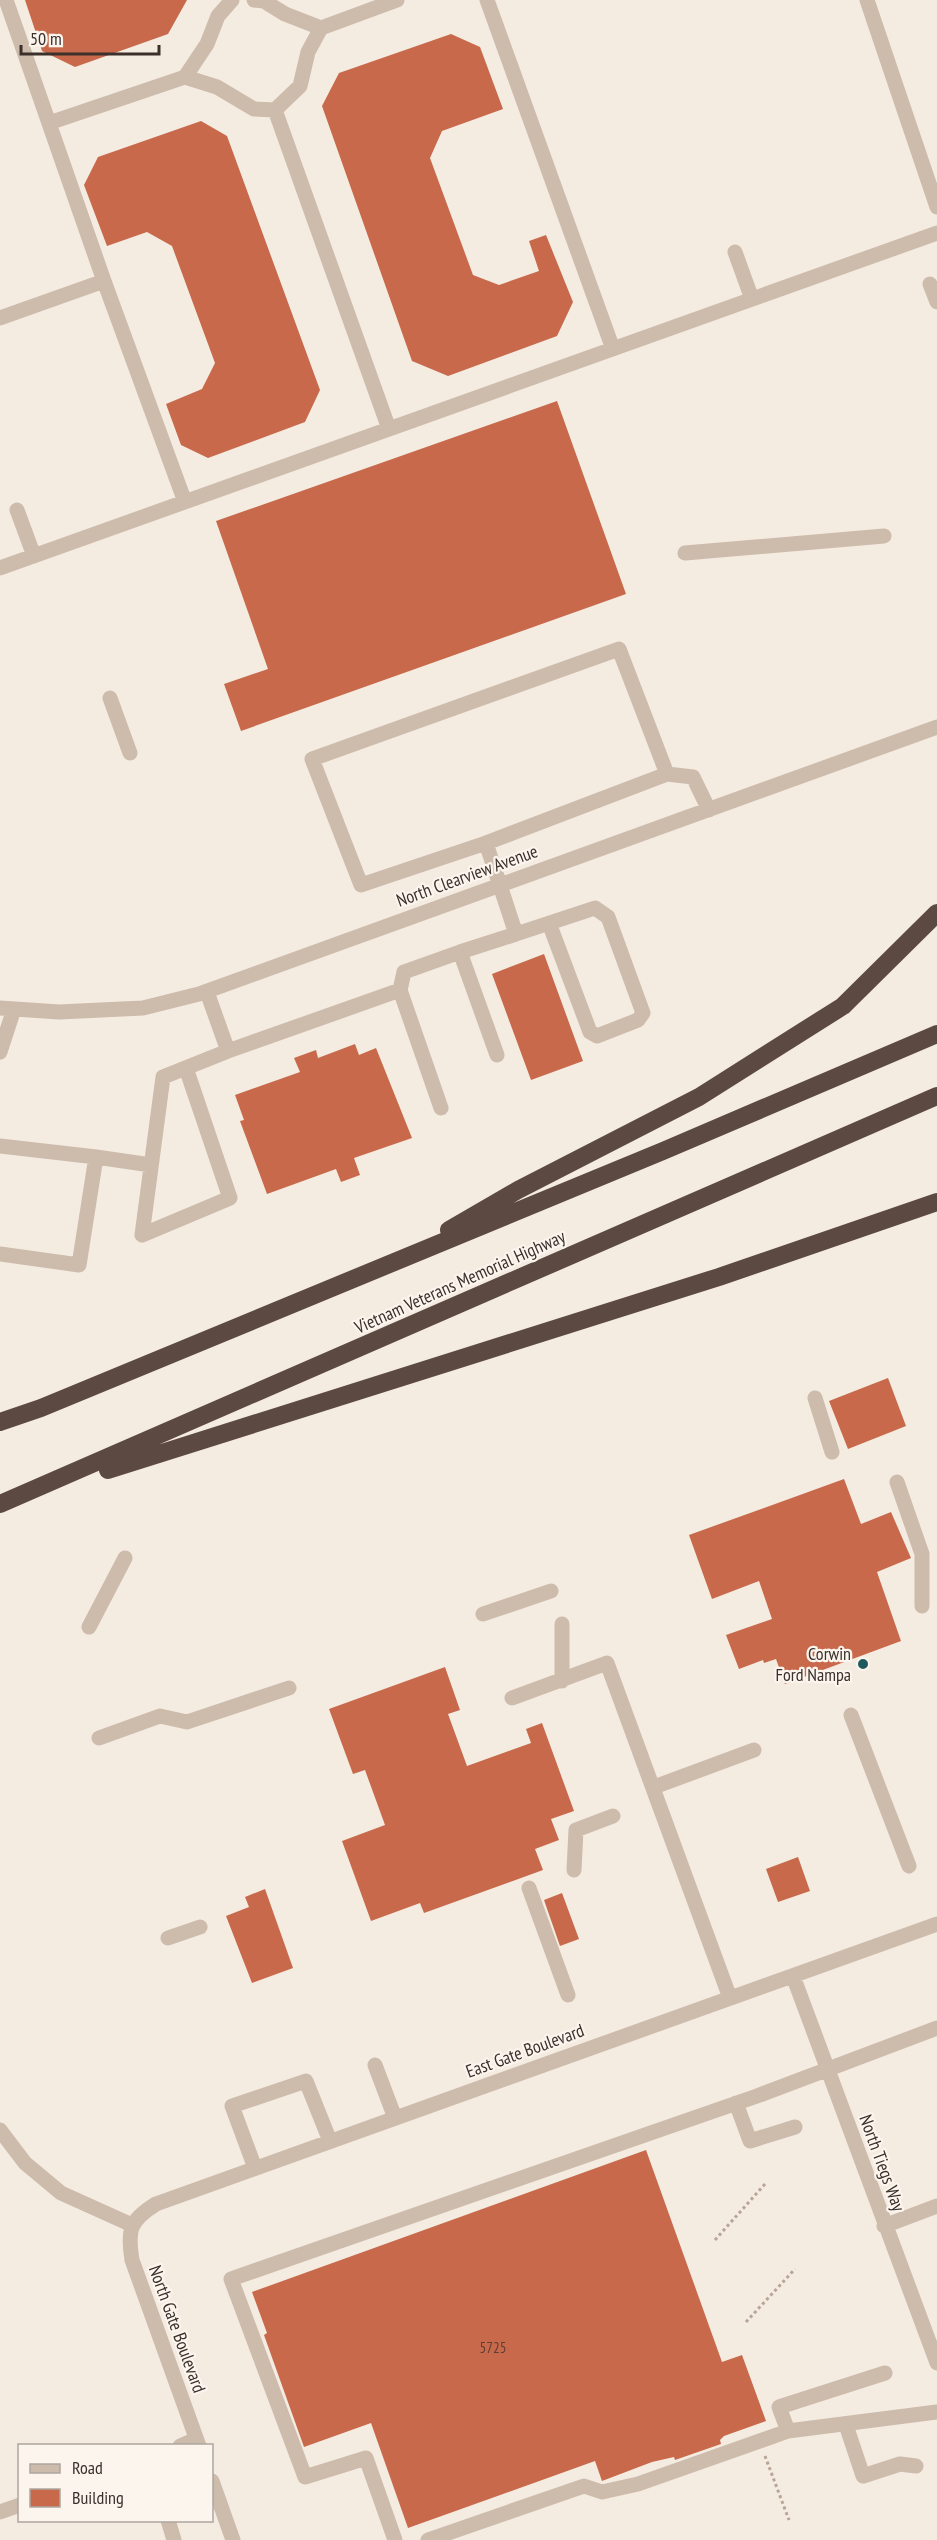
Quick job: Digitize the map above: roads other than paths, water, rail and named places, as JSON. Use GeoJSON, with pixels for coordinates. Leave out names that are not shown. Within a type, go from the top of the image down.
{"type":"FeatureCollection","features":[{"type":"Feature","properties":{"kind":"highway"},"geometry":{"type":"LineString","coordinates":[[388,1266],[518,1190],[699,1097],[843,1006],[937,913]]}},
{"type":"Feature","properties":{"kind":"highway"},"geometry":{"type":"LineString","coordinates":[[0,1422],[41,1408],[388,1266],[937,1034]]}},
{"type":"Feature","properties":{"kind":"highway","name":"Vietnam Veterans Memorial Highway"},"geometry":{"type":"LineString","coordinates":[[9,1501],[937,1096]]}},
{"type":"Feature","properties":{"kind":"highway"},"geometry":{"type":"LineString","coordinates":[[9,1501],[718,1277],[937,1202]]}},
{"type":"Feature","properties":{"kind":"street"},"geometry":{"type":"LineString","coordinates":[[6,0],[104,281],[185,502]]}},
{"type":"Feature","properties":{"kind":"street"},"geometry":{"type":"LineString","coordinates":[[185,77],[207,44],[218,16],[232,0]]}},
{"type":"Feature","properties":{"kind":"street"},"geometry":{"type":"LineString","coordinates":[[254,0],[264,1],[285,14],[321,28]]}},
{"type":"Feature","properties":{"kind":"street"},"geometry":{"type":"LineString","coordinates":[[49,123],[185,77],[217,87],[254,109],[275,110],[300,86],[308,52],[321,28],[397,0]]}},
{"type":"Feature","properties":{"kind":"street"},"geometry":{"type":"LineString","coordinates":[[487,0],[613,349]]}},
{"type":"Feature","properties":{"kind":"street"},"geometry":{"type":"LineString","coordinates":[[867,0],[937,207]]}},
{"type":"Feature","properties":{"kind":"street"},"geometry":{"type":"LineString","coordinates":[[275,110],[389,429]]}},
{"type":"Feature","properties":{"kind":"street"},"geometry":{"type":"LineString","coordinates":[[0,568],[937,233]]}},
{"type":"Feature","properties":{"kind":"street"},"geometry":{"type":"LineString","coordinates":[[735,252],[752,299]]}},
{"type":"Feature","properties":{"kind":"street"},"geometry":{"type":"LineString","coordinates":[[0,318],[104,281]]}},
{"type":"Feature","properties":{"kind":"street"},"geometry":{"type":"LineString","coordinates":[[930,284],[937,302]]}},
{"type":"Feature","properties":{"kind":"street"},"geometry":{"type":"LineString","coordinates":[[17,510],[34,556]]}},
{"type":"Feature","properties":{"kind":"street"},"geometry":{"type":"LineString","coordinates":[[685,554],[884,536]]}},
{"type":"Feature","properties":{"kind":"street"},"geometry":{"type":"LineString","coordinates":[[667,774],[619,649],[312,759],[361,885],[486,843],[667,774],[693,777],[709,810]]}},
{"type":"Feature","properties":{"kind":"street"},"geometry":{"type":"LineString","coordinates":[[110,698],[130,753]]}},
{"type":"Feature","properties":{"kind":"street","name":"North Clearview Avenue"},"geometry":{"type":"LineString","coordinates":[[7,1009],[59,1012],[143,1008],[207,992],[937,727]]}},
{"type":"Feature","properties":{"kind":"street"},"geometry":{"type":"LineString","coordinates":[[486,843],[516,934]]}},
{"type":"Feature","properties":{"kind":"street"},"geometry":{"type":"LineString","coordinates":[[441,1108],[400,990],[404,972],[460,952],[595,908],[608,917],[643,1013],[638,1020],[597,1036],[590,1032],[549,923]]}},
{"type":"Feature","properties":{"kind":"street"},"geometry":{"type":"LineString","coordinates":[[460,952],[497,1055]]}},
{"type":"Feature","properties":{"kind":"street"},"geometry":{"type":"LineString","coordinates":[[186,1068],[230,1198],[142,1235],[164,1077],[186,1068],[228,1051],[400,990]]}},
{"type":"Feature","properties":{"kind":"street"},"geometry":{"type":"LineString","coordinates":[[207,992],[228,1051]]}},
{"type":"Feature","properties":{"kind":"street"},"geometry":{"type":"LineString","coordinates":[[0,1052],[7,1009]]}},
{"type":"Feature","properties":{"kind":"street"},"geometry":{"type":"LineString","coordinates":[[0,1146],[152,1165]]}},
{"type":"Feature","properties":{"kind":"street"},"geometry":{"type":"LineString","coordinates":[[0,1254],[80,1265],[96,1157]]}},
{"type":"Feature","properties":{"kind":"street"},"geometry":{"type":"LineString","coordinates":[[815,1398],[832,1452]]}},
{"type":"Feature","properties":{"kind":"street"},"geometry":{"type":"LineString","coordinates":[[897,1482],[922,1554],[922,1606]]}},
{"type":"Feature","properties":{"kind":"street"},"geometry":{"type":"LineString","coordinates":[[89,1627],[125,1558]]}},
{"type":"Feature","properties":{"kind":"street"},"geometry":{"type":"LineString","coordinates":[[483,1614],[551,1591]]}},
{"type":"Feature","properties":{"kind":"street"},"geometry":{"type":"LineString","coordinates":[[562,1624],[562,1681]]}},
{"type":"Feature","properties":{"kind":"street"},"geometry":{"type":"LineString","coordinates":[[512,1698],[607,1664],[730,1998]]}},
{"type":"Feature","properties":{"kind":"street"},"geometry":{"type":"LineString","coordinates":[[99,1738],[160,1716],[187,1722],[289,1688]]}},
{"type":"Feature","properties":{"kind":"street"},"geometry":{"type":"LineString","coordinates":[[851,1715],[909,1866]]}},
{"type":"Feature","properties":{"kind":"street"},"geometry":{"type":"LineString","coordinates":[[654,1787],[754,1750]]}},
{"type":"Feature","properties":{"kind":"street"},"geometry":{"type":"LineString","coordinates":[[574,1870],[576,1830],[613,1816]]}},
{"type":"Feature","properties":{"kind":"street"},"geometry":{"type":"LineString","coordinates":[[529,1888],[568,1995]]}},
{"type":"Feature","properties":{"kind":"street","name":"East Gate Boulevard"},"geometry":{"type":"LineString","coordinates":[[132,2225],[141,2213],[156,2204],[937,1924]]}},
{"type":"Feature","properties":{"kind":"street"},"geometry":{"type":"LineString","coordinates":[[168,1938],[200,1927]]}},
{"type":"Feature","properties":{"kind":"street","name":"North Tiegs Way"},"geometry":{"type":"LineString","coordinates":[[793,1976],[884,2226],[937,2363]]}},
{"type":"Feature","properties":{"kind":"street"},"geometry":{"type":"LineString","coordinates":[[395,2540],[366,2458],[304,2477],[231,2279],[736,2103],[937,2028]]}},
{"type":"Feature","properties":{"kind":"street"},"geometry":{"type":"LineString","coordinates":[[375,2065],[394,2118]]}},
{"type":"Feature","properties":{"kind":"street"},"geometry":{"type":"LineString","coordinates":[[255,2168],[231,2106],[306,2081],[330,2141]]}},
{"type":"Feature","properties":{"kind":"street"},"geometry":{"type":"LineString","coordinates":[[736,2103],[750,2141],[795,2127]]}},
{"type":"Feature","properties":{"kind":"street"},"geometry":{"type":"LineString","coordinates":[[0,2130],[25,2163],[61,2193],[132,2225]]}},
{"type":"Feature","properties":{"kind":"street"},"geometry":{"type":"LineString","coordinates":[[884,2226],[937,2205]]}},
{"type":"Feature","properties":{"kind":"street","name":"North Gate Boulevard"},"geometry":{"type":"LineString","coordinates":[[132,2225],[129,2241],[132,2260],[197,2442]]}},
{"type":"Feature","properties":{"kind":"street"},"geometry":{"type":"LineString","coordinates":[[788,2431],[779,2407],[885,2373]]}},
{"type":"Feature","properties":{"kind":"street"},"geometry":{"type":"LineString","coordinates":[[428,2540],[584,2486],[602,2492],[638,2484],[788,2431],[937,2412]]}},
{"type":"Feature","properties":{"kind":"street"},"geometry":{"type":"LineString","coordinates":[[846,2425],[864,2476],[900,2464],[916,2466]]}},
{"type":"Feature","properties":{"kind":"street"},"geometry":{"type":"LineString","coordinates":[[213,2484],[233,2540]]}},
{"type":"Feature","properties":{"kind":"street"},"geometry":{"type":"LineString","coordinates":[[0,2512],[18,2506]]}},
{"type":"Feature","properties":{"kind":"street"},"geometry":{"type":"LineString","coordinates":[[169,2522],[174,2540]]}},
{"type":"Feature","properties":{"kind":"place","name":"Corwin Ford Nampa"},"geometry":{"type":"Point","coordinates":[863,1664]}}]}
